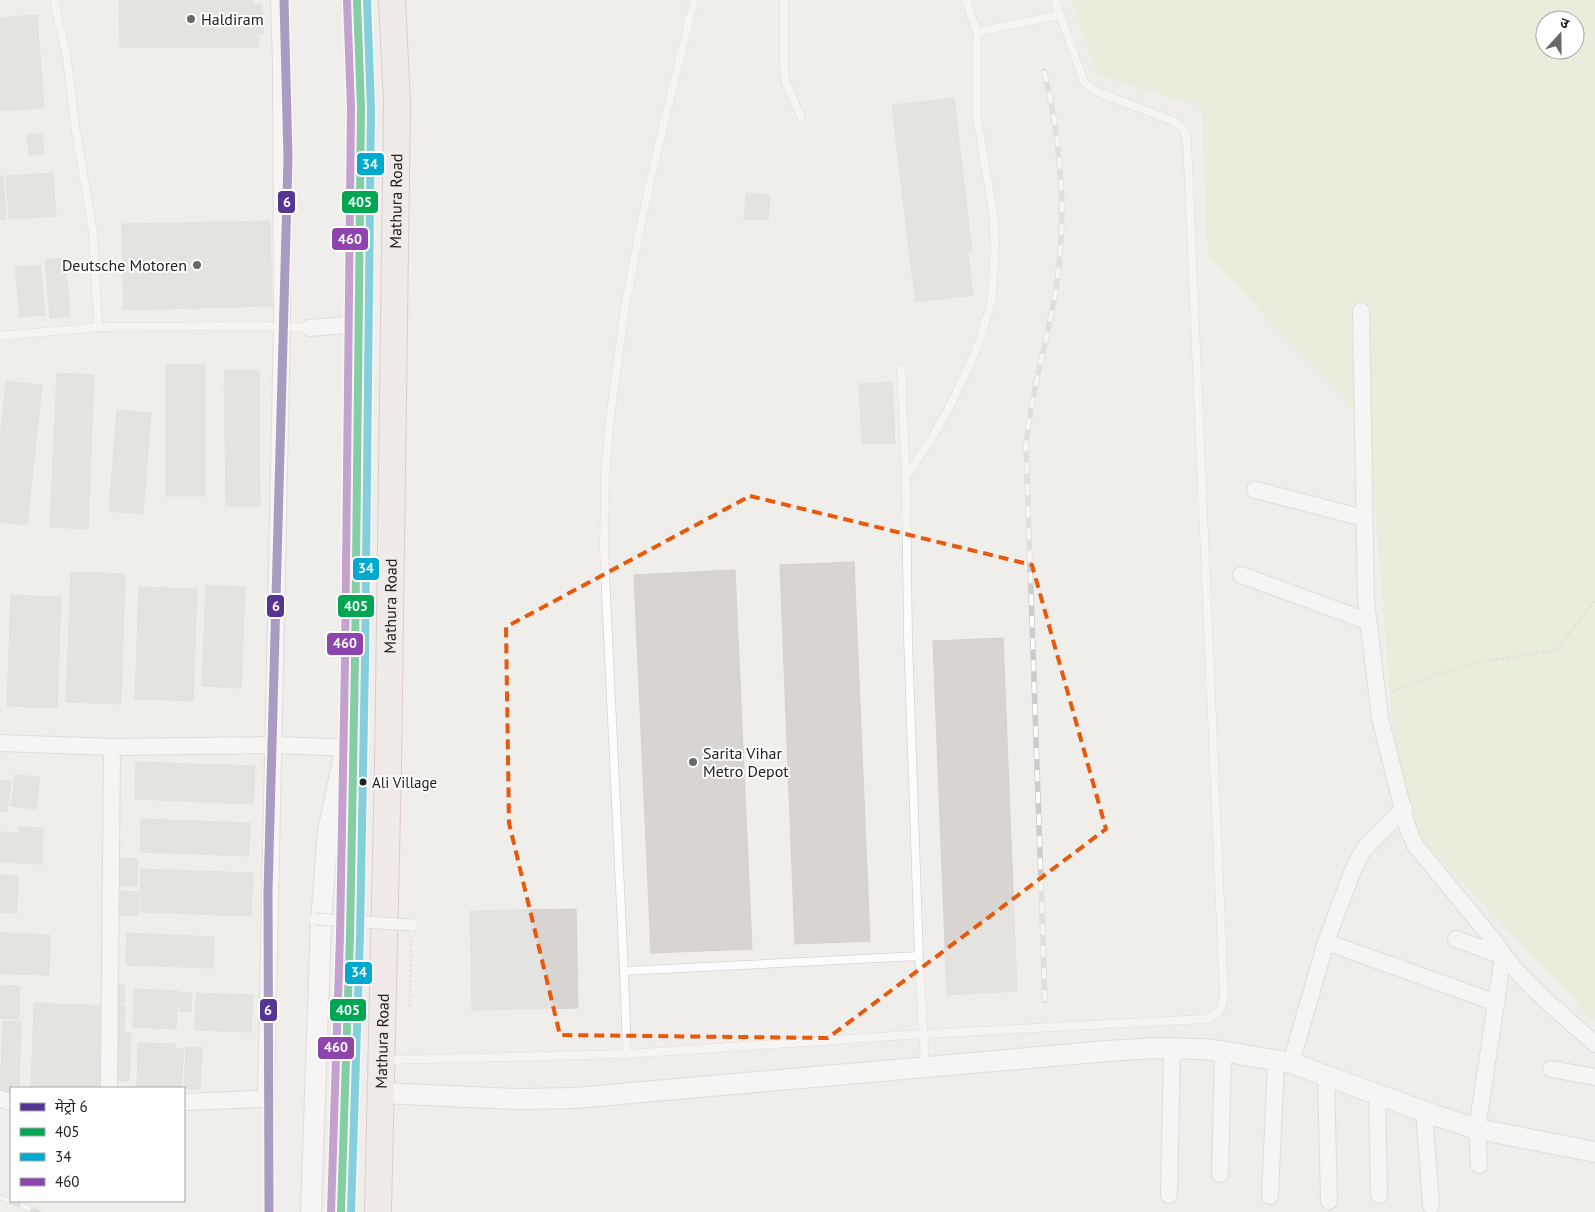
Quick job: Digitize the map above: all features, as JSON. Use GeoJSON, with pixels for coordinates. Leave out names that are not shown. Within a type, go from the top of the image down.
{"type":"FeatureCollection","features":[{"type":"Feature","properties":{"kind":"highway","name":"Mathura Road"},"geometry":{"type":"LineString","coordinates":[[341,1212],[346,1090],[350,748],[355,705],[361,108],[357,0]]}},
{"type":"Feature","properties":{"kind":"highway","name":"Mathura Road"},"geometry":{"type":"LineString","coordinates":[[378,1212],[388,766],[397,103],[392,0]]}},
{"type":"Feature","properties":{"kind":"street"},"geometry":{"type":"LineString","coordinates":[[185,1102],[259,1099],[264,1098],[266,1094],[282,326],[279,0]]}},
{"type":"Feature","properties":{"kind":"street"},"geometry":{"type":"LineString","coordinates":[[1361,311],[1366,601],[1380,718],[1407,826],[1415,846],[1494,941],[1503,956],[1521,976],[1595,1044]]}},
{"type":"Feature","properties":{"kind":"street"},"geometry":{"type":"LineString","coordinates":[[309,328],[359,324]]}},
{"type":"Feature","properties":{"kind":"street"},"geometry":{"type":"LineString","coordinates":[[1256,490],[1364,518]]}},
{"type":"Feature","properties":{"kind":"street"},"geometry":{"type":"LineString","coordinates":[[1241,575],[1368,621]]}},
{"type":"Feature","properties":{"kind":"street"},"geometry":{"type":"LineString","coordinates":[[0,743],[112,747],[274,746],[350,748],[328,831],[321,920],[311,1212]]}},
{"type":"Feature","properties":{"kind":"street"},"geometry":{"type":"LineString","coordinates":[[109,1087],[112,747]]}},
{"type":"Feature","properties":{"kind":"street"},"geometry":{"type":"LineString","coordinates":[[1270,1196],[1283,1062],[1353,870],[1364,849],[1404,809]]}},
{"type":"Feature","properties":{"kind":"street"},"geometry":{"type":"LineString","coordinates":[[315,919],[411,925]]}},
{"type":"Feature","properties":{"kind":"street"},"geometry":{"type":"LineString","coordinates":[[1456,939],[1503,956]]}},
{"type":"Feature","properties":{"kind":"street"},"geometry":{"type":"LineString","coordinates":[[1326,942],[1497,1002]]}},
{"type":"Feature","properties":{"kind":"street"},"geometry":{"type":"LineString","coordinates":[[1479,1165],[1477,1128],[1503,956]]}},
{"type":"Feature","properties":{"kind":"street"},"geometry":{"type":"LineString","coordinates":[[381,1093],[575,1098],[1108,1051],[1172,1048],[1202,1049],[1283,1062],[1477,1128],[1595,1152]]}},
{"type":"Feature","properties":{"kind":"street"},"geometry":{"type":"LineString","coordinates":[[1169,1195],[1172,1048]]}},
{"type":"Feature","properties":{"kind":"street"},"geometry":{"type":"LineString","coordinates":[[1220,1174],[1223,1051]]}},
{"type":"Feature","properties":{"kind":"street"},"geometry":{"type":"LineString","coordinates":[[1551,1069],[1595,1077]]}},
{"type":"Feature","properties":{"kind":"street"},"geometry":{"type":"LineString","coordinates":[[1326,1076],[1329,1201]]}},
{"type":"Feature","properties":{"kind":"street"},"geometry":{"type":"LineString","coordinates":[[1377,1094],[1379,1195]]}},
{"type":"Feature","properties":{"kind":"street"},"geometry":{"type":"LineString","coordinates":[[1424,1111],[1431,1205]]}},
{"type":"Feature","properties":{"kind":"lane"},"geometry":{"type":"LineString","coordinates":[[54,0],[67,59],[76,132],[93,232],[98,327]]}},
{"type":"Feature","properties":{"kind":"lane"},"geometry":{"type":"LineString","coordinates":[[627,1054],[604,551],[605,478],[610,418],[625,307],[642,218],[694,0]]}},
{"type":"Feature","properties":{"kind":"lane"},"geometry":{"type":"LineString","coordinates":[[784,0],[784,67],[786,83],[801,117]]}},
{"type":"Feature","properties":{"kind":"lane"},"geometry":{"type":"LineString","coordinates":[[906,476],[932,440],[948,410],[982,334],[992,298],[995,246],[994,212],[977,116],[977,32],[966,0]]}},
{"type":"Feature","properties":{"kind":"lane"},"geometry":{"type":"LineString","coordinates":[[381,1060],[627,1054],[923,1034],[1205,1019],[1219,1012],[1224,996],[1187,140],[1183,128],[1173,120],[1100,93],[1084,82],[1055,0]]}},
{"type":"Feature","properties":{"kind":"lane"},"geometry":{"type":"LineString","coordinates":[[977,32],[1060,15]]}},
{"type":"Feature","properties":{"kind":"lane"},"geometry":{"type":"LineString","coordinates":[[0,336],[98,327],[282,326],[309,328]]}},
{"type":"Feature","properties":{"kind":"lane"},"geometry":{"type":"LineString","coordinates":[[901,369],[906,476],[908,638],[919,956],[925,1066]]}},
{"type":"Feature","properties":{"kind":"lane"},"geometry":{"type":"LineString","coordinates":[[624,971],[919,956]]}},
{"type":"Feature","properties":{"kind":"path"},"geometry":{"type":"LineString","coordinates":[[1377,698],[1425,678],[1473,663],[1556,650],[1595,600]]}},
{"type":"Feature","properties":{"kind":"path"},"geometry":{"type":"LineString","coordinates":[[410,1007],[411,925]]}},
{"type":"Feature","properties":{"kind":"highlighted area"},"geometry":{"type":"Polygon","coordinates":[[[750,496],[1032,565],[1106,829],[828,1038],[560,1035],[509,823],[506,627],[750,496]]]}},
{"type":"Feature","properties":{"kind":"green space"},"geometry":{"type":"Polygon","coordinates":[[[1072,0],[1595,0],[1595,1022],[1400,816],[1368,421],[1207,256],[1202,107],[1097,75],[1072,0]]]}},
{"type":"Feature","properties":{"kind":"building","name":"Haldiram"},"geometry":{"type":"Polygon","coordinates":[[[119,0],[253,0],[253,4],[262,4],[263,33],[259,34],[258,47],[120,47],[119,0]]]}},
{"type":"Feature","properties":{"kind":"building"},"geometry":{"type":"Polygon","coordinates":[[[37,15],[44,108],[0,111],[0,18],[37,15]]]}},
{"type":"Feature","properties":{"kind":"building"},"geometry":{"type":"Polygon","coordinates":[[[954,98],[972,252],[910,259],[892,105],[954,98]]]}},
{"type":"Feature","properties":{"kind":"building"},"geometry":{"type":"Polygon","coordinates":[[[42,134],[44,154],[29,155],[27,135],[42,134]]]}},
{"type":"Feature","properties":{"kind":"building"},"geometry":{"type":"Polygon","coordinates":[[[53,173],[56,216],[9,219],[6,176],[53,173]]]}},
{"type":"Feature","properties":{"kind":"building"},"geometry":{"type":"Polygon","coordinates":[[[0,176],[3,176],[6,219],[0,219],[0,176]]]}},
{"type":"Feature","properties":{"kind":"building"},"geometry":{"type":"Polygon","coordinates":[[[746,193],[770,195],[768,220],[744,219],[746,193]]]}},
{"type":"Feature","properties":{"kind":"building","name":"Deutsche Motoren"},"geometry":{"type":"Polygon","coordinates":[[[270,221],[272,306],[124,310],[122,224],[270,221]]]}},
{"type":"Feature","properties":{"kind":"building"},"geometry":{"type":"Polygon","coordinates":[[[968,253],[973,295],[916,302],[910,259],[968,253]]]}},
{"type":"Feature","properties":{"kind":"building"},"geometry":{"type":"Polygon","coordinates":[[[65,258],[70,316],[50,318],[45,260],[65,258]]]}},
{"type":"Feature","properties":{"kind":"building"},"geometry":{"type":"Polygon","coordinates":[[[40,265],[45,315],[20,317],[15,267],[40,265]]]}},
{"type":"Feature","properties":{"kind":"building"},"geometry":{"type":"Polygon","coordinates":[[[166,365],[205,365],[205,496],[166,496],[166,365]]]}},
{"type":"Feature","properties":{"kind":"building"},"geometry":{"type":"Polygon","coordinates":[[[224,370],[259,370],[260,506],[226,506],[224,370]]]}},
{"type":"Feature","properties":{"kind":"building"},"geometry":{"type":"Polygon","coordinates":[[[57,373],[94,375],[88,529],[50,527],[57,373]]]}},
{"type":"Feature","properties":{"kind":"building"},"geometry":{"type":"Polygon","coordinates":[[[6,381],[42,385],[27,525],[0,522],[0,439],[6,381]]]}},
{"type":"Feature","properties":{"kind":"building"},"geometry":{"type":"Polygon","coordinates":[[[892,382],[895,443],[862,444],[859,384],[892,382]]]}},
{"type":"Feature","properties":{"kind":"building"},"geometry":{"type":"Polygon","coordinates":[[[117,410],[151,413],[143,514],[109,511],[117,410]]]}},
{"type":"Feature","properties":{"kind":"building","name":"Sarita Vihar Metro Depot"},"geometry":{"type":"Polygon","coordinates":[[[854,562],[870,941],[795,944],[780,565],[854,562]]]}},
{"type":"Feature","properties":{"kind":"building","name":"Sarita Vihar Metro Depot"},"geometry":{"type":"Polygon","coordinates":[[[735,570],[752,949],[651,953],[634,575],[735,570]]]}},
{"type":"Feature","properties":{"kind":"building"},"geometry":{"type":"Polygon","coordinates":[[[71,572],[125,574],[121,704],[66,702],[71,572]]]}},
{"type":"Feature","properties":{"kind":"building"},"geometry":{"type":"Polygon","coordinates":[[[206,585],[245,587],[241,688],[202,686],[206,585]]]}},
{"type":"Feature","properties":{"kind":"building"},"geometry":{"type":"Polygon","coordinates":[[[139,587],[197,589],[193,701],[135,699],[139,587]]]}},
{"type":"Feature","properties":{"kind":"building"},"geometry":{"type":"Polygon","coordinates":[[[11,595],[61,597],[57,708],[7,706],[11,595]]]}},
{"type":"Feature","properties":{"kind":"building"},"geometry":{"type":"Polygon","coordinates":[[[1003,638],[1017,991],[947,995],[933,641],[1003,638]]]}},
{"type":"Feature","properties":{"kind":"building"},"geometry":{"type":"Polygon","coordinates":[[[136,762],[255,766],[253,804],[135,799],[136,762]]]}},
{"type":"Feature","properties":{"kind":"building"},"geometry":{"type":"Polygon","coordinates":[[[15,775],[40,777],[36,809],[11,806],[15,775]]]}},
{"type":"Feature","properties":{"kind":"building"},"geometry":{"type":"Polygon","coordinates":[[[0,780],[11,781],[7,812],[0,812],[0,780]]]}},
{"type":"Feature","properties":{"kind":"building"},"geometry":{"type":"Polygon","coordinates":[[[141,819],[250,823],[249,856],[140,852],[141,819]]]}},
{"type":"Feature","properties":{"kind":"building"},"geometry":{"type":"Polygon","coordinates":[[[19,827],[43,828],[42,864],[0,862],[0,832],[18,833],[19,827]]]}},
{"type":"Feature","properties":{"kind":"building"},"geometry":{"type":"Polygon","coordinates":[[[118,858],[138,859],[137,886],[117,886],[118,858]]]}},
{"type":"Feature","properties":{"kind":"building"},"geometry":{"type":"Polygon","coordinates":[[[141,869],[253,873],[251,916],[140,912],[141,869]]]}},
{"type":"Feature","properties":{"kind":"building"},"geometry":{"type":"Polygon","coordinates":[[[0,875],[18,876],[17,913],[0,912],[0,875]]]}},
{"type":"Feature","properties":{"kind":"building"},"geometry":{"type":"Polygon","coordinates":[[[117,891],[139,892],[138,916],[116,915],[117,891]]]}},
{"type":"Feature","properties":{"kind":"building"},"geometry":{"type":"Polygon","coordinates":[[[576,909],[578,1008],[472,1010],[470,911],[576,909]]]}},
{"type":"Feature","properties":{"kind":"building"},"geometry":{"type":"Polygon","coordinates":[[[0,933],[50,935],[49,975],[0,974],[0,933]]]}},
{"type":"Feature","properties":{"kind":"building"},"geometry":{"type":"Polygon","coordinates":[[[127,933],[214,937],[213,968],[126,965],[127,933]]]}},
{"type":"Feature","properties":{"kind":"building"},"geometry":{"type":"Polygon","coordinates":[[[0,985],[20,986],[19,1019],[0,1018],[0,985]]]}},
{"type":"Feature","properties":{"kind":"building"},"geometry":{"type":"Polygon","coordinates":[[[116,985],[125,985],[124,1004],[115,1003],[116,985]]]}},
{"type":"Feature","properties":{"kind":"building"},"geometry":{"type":"Polygon","coordinates":[[[134,989],[178,991],[176,1029],[133,1027],[134,989]]]}},
{"type":"Feature","properties":{"kind":"building"},"geometry":{"type":"Polygon","coordinates":[[[179,993],[192,993],[191,1012],[179,1011],[179,993]]]}},
{"type":"Feature","properties":{"kind":"building"},"geometry":{"type":"Polygon","coordinates":[[[196,993],[253,995],[251,1032],[195,1030],[196,993]]]}},
{"type":"Feature","properties":{"kind":"building"},"geometry":{"type":"Polygon","coordinates":[[[34,1003],[107,1006],[104,1087],[31,1086],[34,1003]]]}},
{"type":"Feature","properties":{"kind":"building"},"geometry":{"type":"Polygon","coordinates":[[[116,1006],[125,1006],[124,1031],[115,1031],[116,1006]]]}},
{"type":"Feature","properties":{"kind":"building"},"geometry":{"type":"Polygon","coordinates":[[[3,1021],[21,1022],[19,1087],[10,1087],[10,1092],[0,1092],[3,1021]]]}},
{"type":"Feature","properties":{"kind":"building"},"geometry":{"type":"Polygon","coordinates":[[[116,1032],[131,1033],[129,1081],[114,1081],[116,1032]]]}},
{"type":"Feature","properties":{"kind":"building"},"geometry":{"type":"Polygon","coordinates":[[[138,1043],[175,1044],[175,1048],[184,1049],[181,1087],[137,1087],[138,1043]]]}},
{"type":"Feature","properties":{"kind":"building"},"geometry":{"type":"Polygon","coordinates":[[[186,1047],[202,1048],[200,1089],[185,1089],[186,1047]]]}},
{"type":"Feature","properties":{"kind":"railway"},"geometry":{"type":"LineString","coordinates":[[1044,71],[1055,123],[1061,176],[1062,228],[1057,282],[1028,425],[1026,446],[1045,1001]]}},
{"type":"Feature","properties":{"kind":"railway"},"geometry":{"type":"LineString","coordinates":[[0,1197],[10,1201]]}},
{"type":"Feature","properties":{"kind":"railway"},"geometry":{"type":"LineString","coordinates":[[13,1202],[38,1212]]}},
{"type":"Feature","properties":{"kind":"metro line","name":"6"},"geometry":{"type":"LineString","coordinates":[[269,1212],[268,891],[288,158],[284,0]]}},
{"type":"Feature","properties":{"kind":"transit line","name":"460"},"geometry":{"type":"LineString","coordinates":[[331,1212],[340,936],[345,660],[351,108],[347,0]]}},
{"type":"Feature","properties":{"kind":"transit line","name":"405"},"geometry":{"type":"LineString","coordinates":[[341,1212],[350,936],[355,660],[361,108],[357,0]]}},
{"type":"Feature","properties":{"kind":"transit line","name":"34"},"geometry":{"type":"LineString","coordinates":[[351,1212],[360,936],[365,660],[371,108],[367,0]]}},
{"type":"Feature","properties":{"kind":"place","name":"Haldiram"},"geometry":{"type":"Point","coordinates":[191,19]}},
{"type":"Feature","properties":{"kind":"place","name":"Deutsche Motoren"},"geometry":{"type":"Point","coordinates":[197,265]}},
{"type":"Feature","properties":{"kind":"place","name":"Sarita Vihar Metro Depot"},"geometry":{"type":"Point","coordinates":[693,762]}},
{"type":"Feature","properties":{"kind":"place","name":"Ali Village"},"geometry":{"type":"Point","coordinates":[363,782]}}]}
